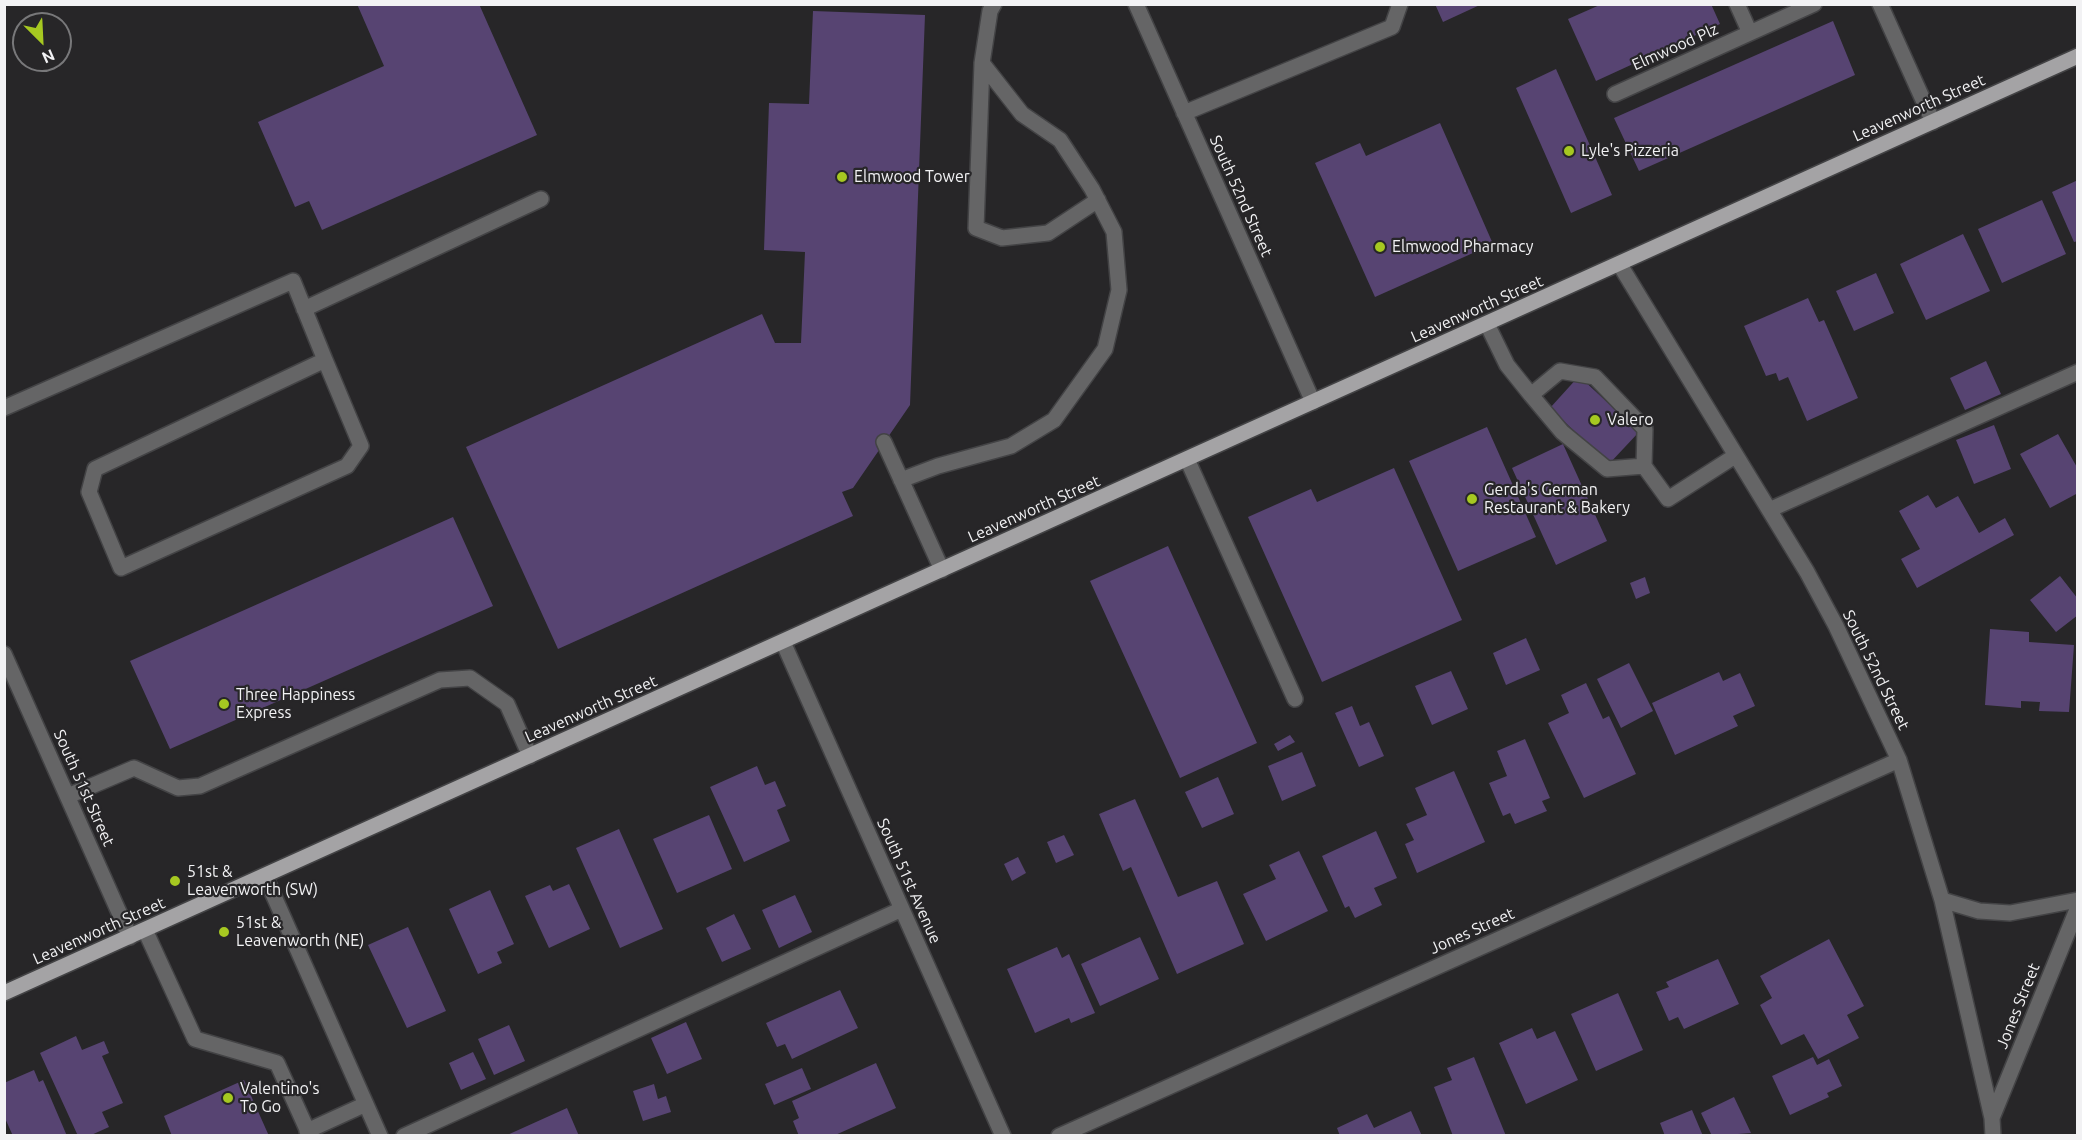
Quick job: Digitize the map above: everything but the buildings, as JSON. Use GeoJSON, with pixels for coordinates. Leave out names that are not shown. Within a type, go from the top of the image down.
{"type":"FeatureCollection","features":[{"type":"Feature","properties":{"kind":"main road","name":"Leavenworth Street"},"geometry":{"type":"LineString","coordinates":[[4,993],[1620,265],[2078,56]]}},
{"type":"Feature","properties":{"kind":"street"},"geometry":{"type":"LineString","coordinates":[[994,4],[990,11],[982,63],[976,228],[1002,238],[1048,232],[1098,200]]}},
{"type":"Feature","properties":{"kind":"street","name":"South 52nd Street"},"geometry":{"type":"LineString","coordinates":[[1136,4],[1313,402]]}},
{"type":"Feature","properties":{"kind":"street"},"geometry":{"type":"LineString","coordinates":[[1184,113],[1392,27],[1400,4]]}},
{"type":"Feature","properties":{"kind":"street"},"geometry":{"type":"LineString","coordinates":[[1737,4],[1750,33]]}},
{"type":"Feature","properties":{"kind":"street","name":"Elmwood Plz"},"geometry":{"type":"LineString","coordinates":[[1615,94],[1814,4]]}},
{"type":"Feature","properties":{"kind":"street"},"geometry":{"type":"LineString","coordinates":[[1880,4],[1933,122]]}},
{"type":"Feature","properties":{"kind":"street"},"geometry":{"type":"LineString","coordinates":[[901,480],[938,466],[1011,446],[1054,420],[1106,349],[1119,290],[1114,232],[1098,200],[1060,140],[1022,114],[982,63]]}},
{"type":"Feature","properties":{"kind":"street"},"geometry":{"type":"LineString","coordinates":[[304,309],[541,199]]}},
{"type":"Feature","properties":{"kind":"street","name":"South 52nd Street"},"geometry":{"type":"LineString","coordinates":[[1620,265],[1769,510],[1836,626],[1899,760],[1942,900],[1992,1118],[1993,1136]]}},
{"type":"Feature","properties":{"kind":"street"},"geometry":{"type":"LineString","coordinates":[[4,408],[293,281],[361,446],[347,466],[121,568],[89,492],[95,469],[325,360]]}},
{"type":"Feature","properties":{"kind":"street"},"geometry":{"type":"LineString","coordinates":[[1487,324],[1507,365],[1562,432],[1607,469],[1644,466]]}},
{"type":"Feature","properties":{"kind":"street"},"geometry":{"type":"LineString","coordinates":[[1532,396],[1560,371],[1595,377],[1645,429],[1644,466],[1668,498],[1735,456]]}},
{"type":"Feature","properties":{"kind":"street"},"geometry":{"type":"LineString","coordinates":[[1769,510],[2078,372]]}},
{"type":"Feature","properties":{"kind":"street"},"geometry":{"type":"LineString","coordinates":[[884,442],[942,570]]}},
{"type":"Feature","properties":{"kind":"street"},"geometry":{"type":"LineString","coordinates":[[1187,459],[1295,699]]}},
{"type":"Feature","properties":{"kind":"street","name":"South 51st Avenue"},"geometry":{"type":"LineString","coordinates":[[783,642],[1003,1136]]}},
{"type":"Feature","properties":{"kind":"street","name":"South 51st Street"},"geometry":{"type":"LineString","coordinates":[[4,654],[130,937]]}},
{"type":"Feature","properties":{"kind":"street"},"geometry":{"type":"LineString","coordinates":[[68,796],[134,768],[178,788],[200,786],[440,680],[470,678],[507,704],[530,756]]}},
{"type":"Feature","properties":{"kind":"street","name":"Jones Street"},"geometry":{"type":"LineString","coordinates":[[1059,1136],[1899,760]]}},
{"type":"Feature","properties":{"kind":"street"},"geometry":{"type":"LineString","coordinates":[[265,876],[380,1136]]}},
{"type":"Feature","properties":{"kind":"street"},"geometry":{"type":"LineString","coordinates":[[1942,900],[1979,911],[2010,914],[2078,900]]}},
{"type":"Feature","properties":{"kind":"street","name":"Jones Street"},"geometry":{"type":"LineString","coordinates":[[1992,1118],[2078,908]]}},
{"type":"Feature","properties":{"kind":"street"},"geometry":{"type":"LineString","coordinates":[[404,1136],[902,909]]}},
{"type":"Feature","properties":{"kind":"street"},"geometry":{"type":"LineString","coordinates":[[146,930],[195,1040],[277,1063],[309,1133],[366,1104]]}},
{"type":"Feature","properties":{"kind":"place","name":"Lyle's Pizzeria"},"geometry":{"type":"Point","coordinates":[1569,151]}},
{"type":"Feature","properties":{"kind":"place","name":"Elmwood Tower"},"geometry":{"type":"Point","coordinates":[842,177]}},
{"type":"Feature","properties":{"kind":"place","name":"Elmwood Pharmacy"},"geometry":{"type":"Point","coordinates":[1380,247]}},
{"type":"Feature","properties":{"kind":"place","name":"Valero"},"geometry":{"type":"Point","coordinates":[1595,420]}},
{"type":"Feature","properties":{"kind":"place","name":"Gerda's German Restaurant & Bakery"},"geometry":{"type":"Point","coordinates":[1472,499]}},
{"type":"Feature","properties":{"kind":"place","name":"Three Happiness Express"},"geometry":{"type":"Point","coordinates":[224,704]}},
{"type":"Feature","properties":{"kind":"place","name":"51st & Leavenworth (SW)"},"geometry":{"type":"Point","coordinates":[175,881]}},
{"type":"Feature","properties":{"kind":"place","name":"51st & Leavenworth (NE)"},"geometry":{"type":"Point","coordinates":[224,932]}},
{"type":"Feature","properties":{"kind":"place","name":"Valentino's To Go"},"geometry":{"type":"Point","coordinates":[228,1098]}}]}
